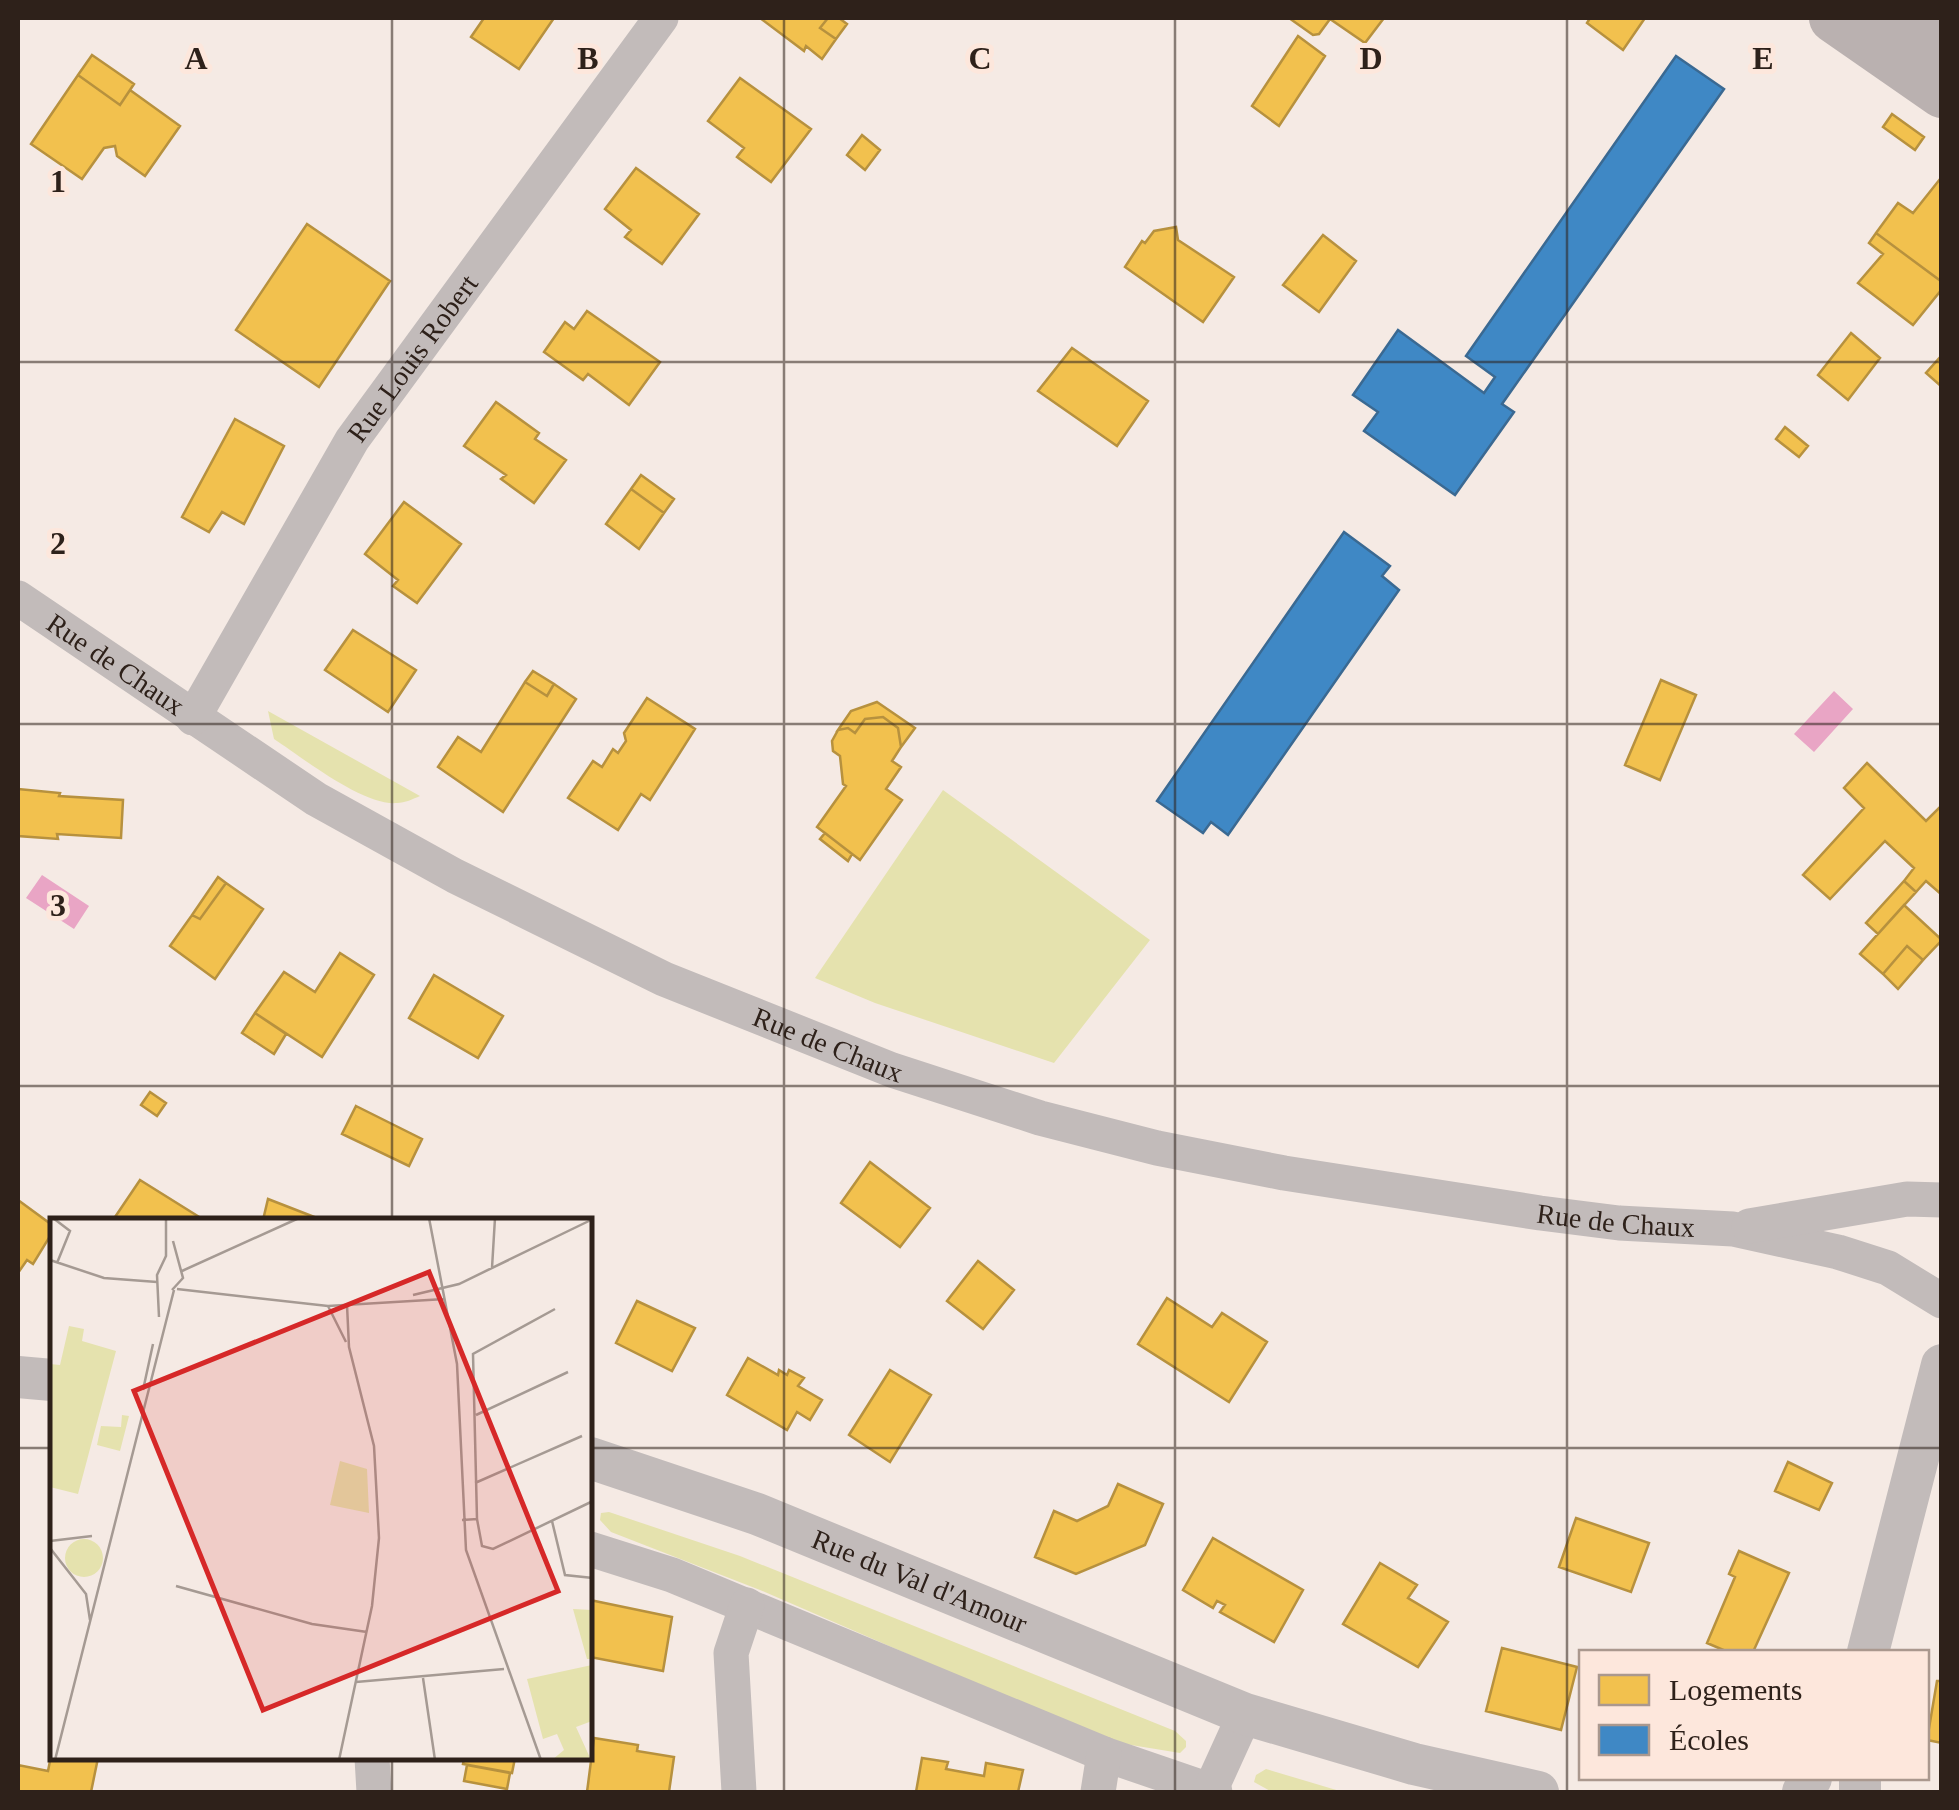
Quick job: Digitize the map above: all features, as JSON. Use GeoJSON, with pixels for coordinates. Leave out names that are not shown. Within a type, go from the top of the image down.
{"type":"FeatureCollection","features":[{"type":"Feature","properties":{"kind":"main road"},"geometry":{"type":"LineString","coordinates":[[1834,18],[1942,93]]}},
{"type":"Feature","properties":{"kind":"main road"},"geometry":{"type":"LineString","coordinates":[[1900,18],[1942,46]]}},
{"type":"Feature","properties":{"kind":"street","name":"Rue Louis Robert"},"geometry":{"type":"LineString","coordinates":[[193,718],[352,440],[661,18]]}},
{"type":"Feature","properties":{"kind":"street","name":"Rue de Chaux"},"geometry":{"type":"LineString","coordinates":[[18,598],[316,799],[455,876],[664,979],[892,1070],[1052,1121],[1284,1174],[1560,1216],[1733,1229],[1838,1252],[1888,1268],[1942,1301]]}},
{"type":"Feature","properties":{"kind":"street","name":"Rue de Chaux"},"geometry":{"type":"LineString","coordinates":[[1733,1229],[1906,1200],[1942,1200]]}},
{"type":"Feature","properties":{"kind":"street"},"geometry":{"type":"LineString","coordinates":[[1869,1650],[1942,1365]]}},
{"type":"Feature","properties":{"kind":"street"},"geometry":{"type":"LineString","coordinates":[[18,1378],[50,1380]]}},
{"type":"Feature","properties":{"kind":"street","name":"Rue du Val d'Amour"},"geometry":{"type":"LineString","coordinates":[[592,1459],[757,1514],[1245,1714],[1414,1764],[1538,1792]]}},
{"type":"Feature","properties":{"kind":"street"},"geometry":{"type":"LineString","coordinates":[[592,1550],[672,1575],[1104,1754],[1213,1792],[1245,1714]]}},
{"type":"Feature","properties":{"kind":"street"},"geometry":{"type":"LineString","coordinates":[[739,1792],[730,1653],[747,1605]]}},
{"type":"Feature","properties":{"kind":"street"},"geometry":{"type":"LineString","coordinates":[[1098,1792],[1104,1754]]}},
{"type":"Feature","properties":{"kind":"street"},"geometry":{"type":"LineString","coordinates":[[372,1760],[374,1792]]}},
{"type":"Feature","properties":{"kind":"shaded area"},"geometry":{"type":"Polygon","coordinates":[[[1834,691],[1853,709],[1814,752],[1794,734],[1834,691]]]}},
{"type":"Feature","properties":{"kind":"shaded area"},"geometry":{"type":"Polygon","coordinates":[[[268,711],[420,796],[400,803],[383,802],[351,789],[274,739],[268,711]]]}},
{"type":"Feature","properties":{"kind":"shaded area"},"geometry":{"type":"Polygon","coordinates":[[[943,790],[1150,940],[1054,1063],[875,1003],[815,978],[943,790]]]}},
{"type":"Feature","properties":{"kind":"shaded area"},"geometry":{"type":"Polygon","coordinates":[[[42,875],[89,906],[74,929],[26,898],[42,875]]]}},
{"type":"Feature","properties":{"kind":"shaded area"},"geometry":{"type":"Polygon","coordinates":[[[609,1512],[740,1556],[1175,1731],[1186,1741],[1186,1747],[1180,1753],[1125,1744],[988,1689],[760,1590],[611,1532],[600,1520],[601,1513],[609,1512]]]}},
{"type":"Feature","properties":{"kind":"shaded area"},"geometry":{"type":"Polygon","coordinates":[[[1266,1769],[1343,1792],[1272,1792],[1254,1782],[1256,1775],[1266,1769]]]}},
{"type":"Feature","properties":{"kind":"building: Logements"},"geometry":{"type":"Polygon","coordinates":[[[484,18],[554,18],[519,69],[471,37],[484,18]]]}},
{"type":"Feature","properties":{"kind":"building: Logements"},"geometry":{"type":"Polygon","coordinates":[[[760,18],[828,18],[820,28],[836,39],[822,59],[806,46],[804,51],[760,18]]]}},
{"type":"Feature","properties":{"kind":"building: Logements"},"geometry":{"type":"Polygon","coordinates":[[[828,18],[839,18],[847,24],[836,39],[820,28],[828,18]]]}},
{"type":"Feature","properties":{"kind":"building: Logements"},"geometry":{"type":"Polygon","coordinates":[[[1289,18],[1384,18],[1365,43],[1330,19],[1319,34],[1313,35],[1289,18]]]}},
{"type":"Feature","properties":{"kind":"building: Logements"},"geometry":{"type":"Polygon","coordinates":[[[1590,18],[1645,18],[1623,50],[1587,23],[1590,18]]]}},
{"type":"Feature","properties":{"kind":"building: Logements"},"geometry":{"type":"Polygon","coordinates":[[[1298,36],[1325,56],[1279,126],[1252,106],[1298,36]]]}},
{"type":"Feature","properties":{"kind":"building: Logements"},"geometry":{"type":"Polygon","coordinates":[[[92,55],[134,84],[120,105],[78,75],[92,55]]]}},
{"type":"Feature","properties":{"kind":"building: Logements"},"geometry":{"type":"Polygon","coordinates":[[[78,75],[120,105],[130,90],[180,126],[145,176],[117,156],[115,146],[104,148],[82,179],[31,144],[78,75]]]}},
{"type":"Feature","properties":{"kind":"building: Logements"},"geometry":{"type":"Polygon","coordinates":[[[740,78],[811,129],[771,182],[737,157],[744,148],[708,121],[740,78]]]}},
{"type":"Feature","properties":{"kind":"building: Logements"},"geometry":{"type":"Polygon","coordinates":[[[1892,114],[1924,137],[1915,150],[1883,127],[1892,114]]]}},
{"type":"Feature","properties":{"kind":"building: Logements"},"geometry":{"type":"Polygon","coordinates":[[[862,135],[880,150],[865,170],[847,155],[862,135]]]}},
{"type":"Feature","properties":{"kind":"building: Logements"},"geometry":{"type":"Polygon","coordinates":[[[636,168],[699,214],[662,264],[625,237],[631,230],[605,209],[636,168]]]}},
{"type":"Feature","properties":{"kind":"building: Logements"},"geometry":{"type":"Polygon","coordinates":[[[1940,179],[1942,282],[1876,233],[1898,203],[1913,213],[1940,179]]]}},
{"type":"Feature","properties":{"kind":"building: Logements"},"geometry":{"type":"Polygon","coordinates":[[[307,224],[390,281],[319,387],[236,330],[307,224]]]}},
{"type":"Feature","properties":{"kind":"building: Logements"},"geometry":{"type":"Polygon","coordinates":[[[1176,227],[1178,240],[1234,277],[1203,322],[1125,267],[1142,241],[1145,243],[1154,231],[1176,227]]]}},
{"type":"Feature","properties":{"kind":"building: Logements"},"geometry":{"type":"Polygon","coordinates":[[[1876,233],[1942,282],[1942,289],[1913,325],[1858,283],[1883,254],[1869,243],[1876,233]]]}},
{"type":"Feature","properties":{"kind":"building: Logements"},"geometry":{"type":"Polygon","coordinates":[[[1323,235],[1356,261],[1319,312],[1283,285],[1323,235]]]}},
{"type":"Feature","properties":{"kind":"building: Logements"},"geometry":{"type":"Polygon","coordinates":[[[587,311],[660,362],[629,405],[588,374],[583,380],[544,352],[565,322],[574,329],[587,311]]]}},
{"type":"Feature","properties":{"kind":"building: Logements"},"geometry":{"type":"Polygon","coordinates":[[[1851,333],[1880,358],[1848,400],[1818,375],[1851,333]]]}},
{"type":"Feature","properties":{"kind":"building: Logements"},"geometry":{"type":"Polygon","coordinates":[[[1072,348],[1148,401],[1117,446],[1038,391],[1072,348]]]}},
{"type":"Feature","properties":{"kind":"building: Logements"},"geometry":{"type":"Polygon","coordinates":[[[1942,355],[1942,387],[1926,373],[1942,355]]]}},
{"type":"Feature","properties":{"kind":"building: Logements"},"geometry":{"type":"Polygon","coordinates":[[[496,402],[539,433],[535,439],[566,460],[534,503],[501,479],[506,475],[464,446],[496,402]]]}},
{"type":"Feature","properties":{"kind":"building: Logements"},"geometry":{"type":"Polygon","coordinates":[[[235,419],[284,446],[244,524],[222,512],[209,532],[182,517],[235,419]]]}},
{"type":"Feature","properties":{"kind":"building: Logements"},"geometry":{"type":"Polygon","coordinates":[[[1785,427],[1808,446],[1799,457],[1776,439],[1785,427]]]}},
{"type":"Feature","properties":{"kind":"building: Logements"},"geometry":{"type":"Polygon","coordinates":[[[641,475],[674,499],[664,513],[631,489],[641,475]]]}},
{"type":"Feature","properties":{"kind":"building: Logements"},"geometry":{"type":"Polygon","coordinates":[[[631,489],[664,513],[639,549],[606,524],[631,489]]]}},
{"type":"Feature","properties":{"kind":"building: Logements"},"geometry":{"type":"Polygon","coordinates":[[[404,502],[461,544],[417,603],[393,586],[398,580],[365,554],[404,502]]]}},
{"type":"Feature","properties":{"kind":"building: Logements"},"geometry":{"type":"Polygon","coordinates":[[[353,630],[416,670],[388,712],[325,670],[353,630]]]}},
{"type":"Feature","properties":{"kind":"building: Logements"},"geometry":{"type":"Polygon","coordinates":[[[533,671],[554,684],[547,696],[525,682],[533,671]]]}},
{"type":"Feature","properties":{"kind":"building: Logements"},"geometry":{"type":"Polygon","coordinates":[[[1661,680],[1696,695],[1660,780],[1625,765],[1661,680]]]}},
{"type":"Feature","properties":{"kind":"building: Logements"},"geometry":{"type":"Polygon","coordinates":[[[525,682],[547,696],[554,684],[576,699],[503,812],[438,767],[458,737],[481,752],[525,682]]]}},
{"type":"Feature","properties":{"kind":"building: Logements"},"geometry":{"type":"Polygon","coordinates":[[[647,698],[695,729],[650,800],[641,794],[618,830],[568,798],[593,761],[602,767],[613,749],[618,753],[626,741],[624,733],[647,698]]]}},
{"type":"Feature","properties":{"kind":"building: Logements"},"geometry":{"type":"Polygon","coordinates":[[[877,702],[915,728],[901,747],[898,728],[883,717],[865,719],[855,733],[848,728],[838,730],[851,711],[877,702]]]}},
{"type":"Feature","properties":{"kind":"building: Logements"},"geometry":{"type":"Polygon","coordinates":[[[883,717],[898,728],[901,747],[892,761],[901,767],[886,789],[902,800],[860,860],[817,827],[846,786],[840,756],[833,751],[832,741],[838,730],[848,728],[855,733],[865,719],[883,717]]]}},
{"type":"Feature","properties":{"kind":"building: Logements"},"geometry":{"type":"Polygon","coordinates":[[[1867,763],[1926,821],[1942,805],[1942,895],[1926,881],[1916,892],[1904,881],[1914,868],[1885,841],[1830,899],[1803,875],[1864,808],[1844,788],[1867,763]]]}},
{"type":"Feature","properties":{"kind":"building: Logements"},"geometry":{"type":"Polygon","coordinates":[[[18,789],[123,800],[121,838],[18,836],[18,789]]]}},
{"type":"Feature","properties":{"kind":"building: Logements"},"geometry":{"type":"Polygon","coordinates":[[[825,833],[852,854],[848,861],[820,839],[825,833]]]}},
{"type":"Feature","properties":{"kind":"building: Logements"},"geometry":{"type":"Polygon","coordinates":[[[218,877],[226,883],[200,919],[192,915],[218,877]]]}},
{"type":"Feature","properties":{"kind":"building: Logements"},"geometry":{"type":"Polygon","coordinates":[[[1904,881],[1916,892],[1878,934],[1866,923],[1904,881]]]}},
{"type":"Feature","properties":{"kind":"building: Logements"},"geometry":{"type":"Polygon","coordinates":[[[226,883],[263,909],[215,979],[170,946],[192,915],[200,919],[226,883]]]}},
{"type":"Feature","properties":{"kind":"building: Logements"},"geometry":{"type":"Polygon","coordinates":[[[1904,905],[1942,940],[1923,960],[1907,946],[1883,974],[1860,954],[1904,905]]]}},
{"type":"Feature","properties":{"kind":"building: Logements"},"geometry":{"type":"Polygon","coordinates":[[[1907,946],[1923,960],[1898,989],[1883,974],[1907,946]]]}},
{"type":"Feature","properties":{"kind":"building: Logements"},"geometry":{"type":"Polygon","coordinates":[[[340,953],[374,975],[322,1057],[255,1013],[284,972],[315,992],[340,953]]]}},
{"type":"Feature","properties":{"kind":"building: Logements"},"geometry":{"type":"Polygon","coordinates":[[[434,975],[503,1016],[478,1058],[409,1018],[434,975]]]}},
{"type":"Feature","properties":{"kind":"building: Logements"},"geometry":{"type":"Polygon","coordinates":[[[255,1013],[286,1034],[274,1054],[242,1033],[255,1013]]]}},
{"type":"Feature","properties":{"kind":"building: Logements"},"geometry":{"type":"Polygon","coordinates":[[[150,1092],[166,1103],[157,1116],[141,1105],[150,1092]]]}},
{"type":"Feature","properties":{"kind":"building: Logements"},"geometry":{"type":"Polygon","coordinates":[[[356,1106],[422,1139],[409,1166],[342,1134],[356,1106]]]}},
{"type":"Feature","properties":{"kind":"building: Logements"},"geometry":{"type":"Polygon","coordinates":[[[870,1162],[930,1208],[900,1247],[841,1203],[870,1162]]]}},
{"type":"Feature","properties":{"kind":"building: Logements"},"geometry":{"type":"Polygon","coordinates":[[[140,1180],[201,1218],[114,1218],[140,1180]]]}},
{"type":"Feature","properties":{"kind":"building: Logements"},"geometry":{"type":"Polygon","coordinates":[[[268,1199],[317,1218],[263,1218],[268,1199]]]}},
{"type":"Feature","properties":{"kind":"building: Logements"},"geometry":{"type":"Polygon","coordinates":[[[18,1200],[50,1224],[50,1236],[33,1264],[27,1260],[18,1273],[18,1200]]]}},
{"type":"Feature","properties":{"kind":"building: Logements"},"geometry":{"type":"Polygon","coordinates":[[[978,1261],[1014,1290],[983,1329],[947,1301],[978,1261]]]}},
{"type":"Feature","properties":{"kind":"building: Logements"},"geometry":{"type":"Polygon","coordinates":[[[1167,1298],[1212,1327],[1222,1313],[1267,1342],[1229,1402],[1138,1344],[1167,1298]]]}},
{"type":"Feature","properties":{"kind":"building: Logements"},"geometry":{"type":"Polygon","coordinates":[[[637,1301],[695,1328],[672,1371],[616,1343],[637,1301]]]}},
{"type":"Feature","properties":{"kind":"building: Logements"},"geometry":{"type":"Polygon","coordinates":[[[748,1358],[778,1375],[779,1370],[787,1375],[789,1370],[804,1378],[798,1386],[822,1400],[810,1420],[797,1412],[787,1430],[727,1395],[748,1358]]]}},
{"type":"Feature","properties":{"kind":"building: Logements"},"geometry":{"type":"Polygon","coordinates":[[[890,1370],[931,1395],[890,1462],[849,1435],[890,1370]]]}},
{"type":"Feature","properties":{"kind":"building: Logements"},"geometry":{"type":"Polygon","coordinates":[[[1788,1462],[1832,1483],[1819,1510],[1775,1491],[1788,1462]]]}},
{"type":"Feature","properties":{"kind":"building: Logements"},"geometry":{"type":"Polygon","coordinates":[[[1118,1484],[1163,1504],[1145,1545],[1076,1574],[1035,1557],[1054,1511],[1077,1521],[1108,1506],[1118,1484]]]}},
{"type":"Feature","properties":{"kind":"building: Logements"},"geometry":{"type":"Polygon","coordinates":[[[1576,1518],[1649,1543],[1631,1592],[1559,1567],[1576,1518]]]}},
{"type":"Feature","properties":{"kind":"building: Logements"},"geometry":{"type":"Polygon","coordinates":[[[1213,1538],[1303,1590],[1274,1642],[1220,1612],[1225,1605],[1217,1601],[1213,1608],[1183,1590],[1213,1538]]]}},
{"type":"Feature","properties":{"kind":"building: Logements"},"geometry":{"type":"Polygon","coordinates":[[[1739,1551],[1789,1573],[1754,1650],[1723,1650],[1707,1643],[1735,1577],[1729,1574],[1739,1551]]]}},
{"type":"Feature","properties":{"kind":"building: Logements"},"geometry":{"type":"Polygon","coordinates":[[[1380,1563],[1417,1585],[1408,1598],[1448,1622],[1418,1667],[1343,1624],[1380,1563]]]}},
{"type":"Feature","properties":{"kind":"building: Logements"},"geometry":{"type":"Polygon","coordinates":[[[592,1600],[672,1617],[663,1671],[592,1657],[592,1600]]]}},
{"type":"Feature","properties":{"kind":"building: Logements"},"geometry":{"type":"Polygon","coordinates":[[[1502,1648],[1577,1667],[1561,1730],[1486,1711],[1502,1648]]]}},
{"type":"Feature","properties":{"kind":"building: Logements"},"geometry":{"type":"Polygon","coordinates":[[[1937,1681],[1942,1681],[1942,1743],[1929,1740],[1937,1681]]]}},
{"type":"Feature","properties":{"kind":"building: Logements"},"geometry":{"type":"Polygon","coordinates":[[[594,1738],[638,1745],[637,1751],[674,1757],[669,1792],[587,1792],[594,1738]]]}},
{"type":"Feature","properties":{"kind":"building: Logements"},"geometry":{"type":"Polygon","coordinates":[[[922,1758],[948,1762],[946,1769],[984,1776],[986,1763],[1023,1770],[1018,1792],[916,1792],[922,1758]]]}},
{"type":"Feature","properties":{"kind":"building: Logements"},"geometry":{"type":"Polygon","coordinates":[[[50,1760],[98,1760],[91,1792],[18,1792],[18,1765],[48,1771],[50,1760]]]}},
{"type":"Feature","properties":{"kind":"building: Logements"},"geometry":{"type":"Polygon","coordinates":[[[464,1760],[515,1760],[512,1773],[463,1764],[464,1760]]]}},
{"type":"Feature","properties":{"kind":"building: Logements"},"geometry":{"type":"Polygon","coordinates":[[[467,1765],[510,1773],[507,1789],[464,1781],[467,1765]]]}},
{"type":"Feature","properties":{"kind":"building: Écoles"},"geometry":{"type":"Polygon","coordinates":[[[1676,56],[1724,89],[1502,404],[1514,412],[1455,495],[1364,431],[1378,412],[1353,395],[1398,330],[1484,393],[1495,377],[1466,356],[1676,56]]]}},
{"type":"Feature","properties":{"kind":"building: Écoles"},"geometry":{"type":"Polygon","coordinates":[[[1344,532],[1390,566],[1382,576],[1399,590],[1228,835],[1211,822],[1203,833],[1157,801],[1344,532]]]}}]}
